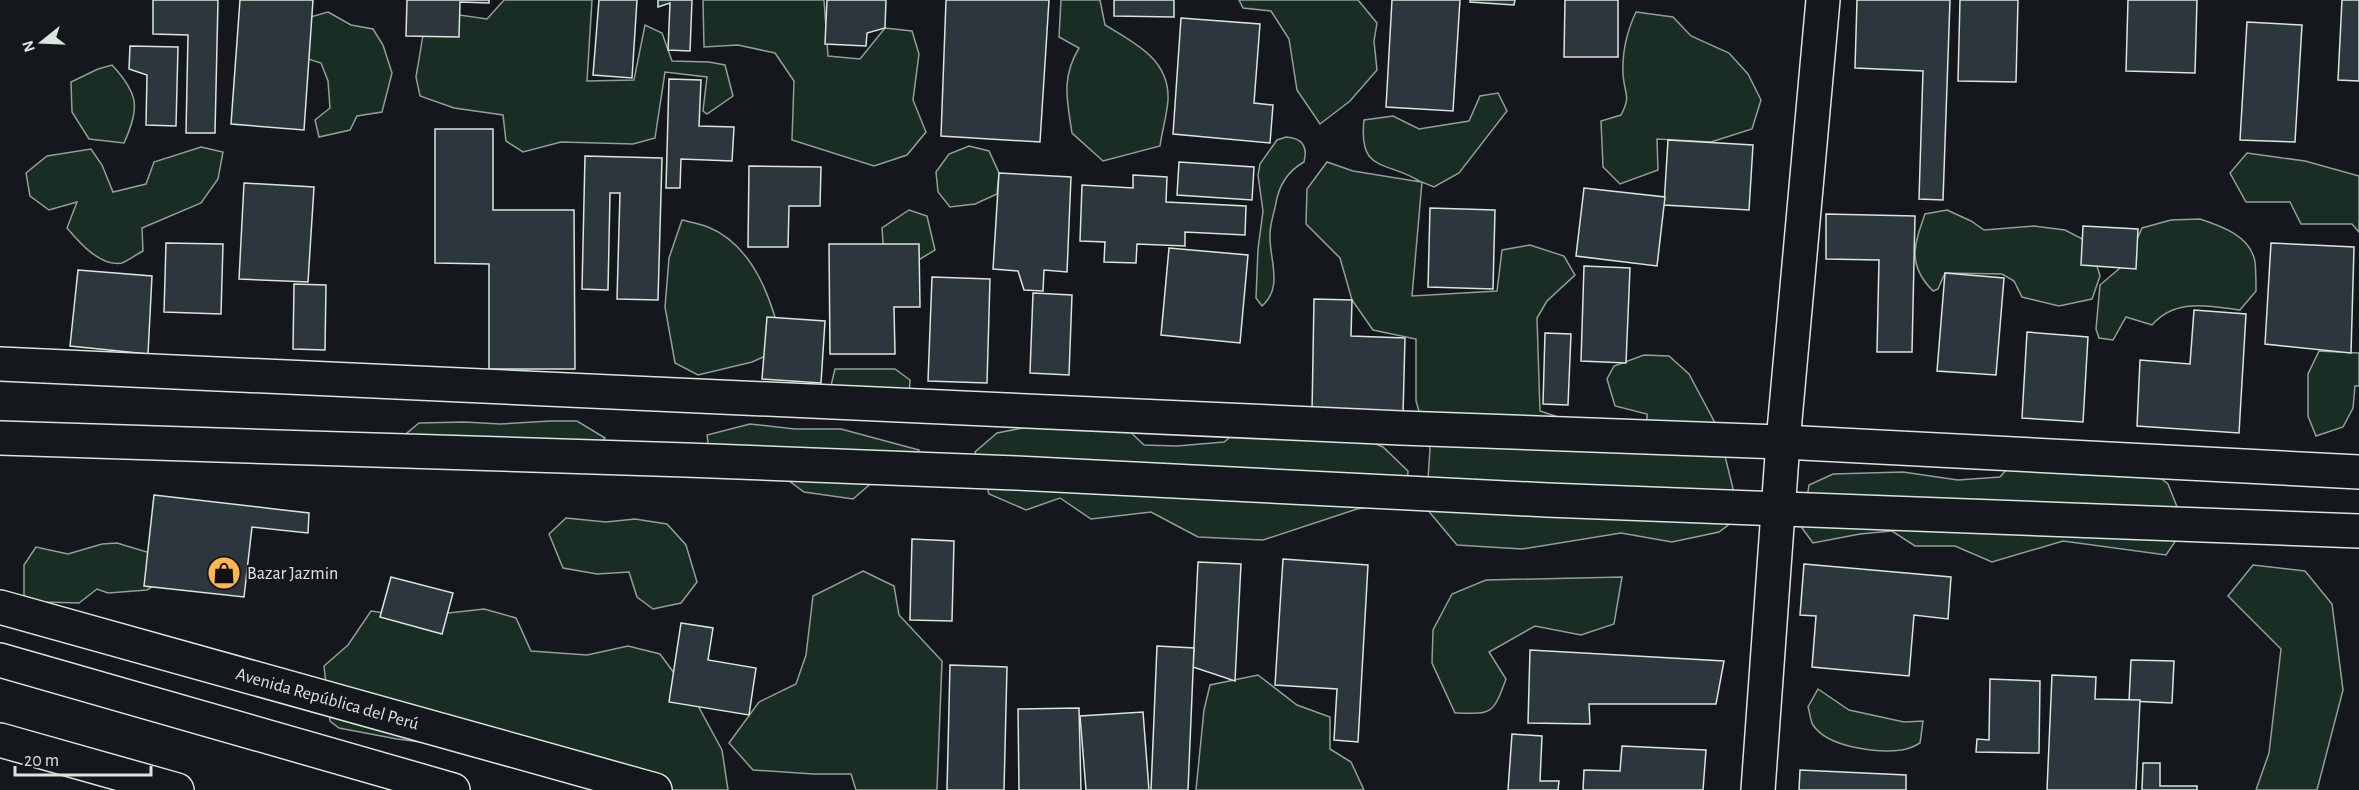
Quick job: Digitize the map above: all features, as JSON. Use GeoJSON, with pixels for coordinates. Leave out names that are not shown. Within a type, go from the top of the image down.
{"type":"FeatureCollection","features":[{"type":"Feature","properties":{"kind":"main road"},"geometry":{"type":"LineString","coordinates":[[1758,790],[1783,442],[1824,0]]}},
{"type":"Feature","properties":{"kind":"main road"},"geometry":{"type":"LineString","coordinates":[[0,364],[1389,428],[1783,442],[2359,472]]}},
{"type":"Feature","properties":{"kind":"main road"},"geometry":{"type":"LineString","coordinates":[[0,438],[697,460],[1778,509],[2359,531]]}},
{"type":"Feature","properties":{"kind":"main road","name":"Avenida República del Perú"},"geometry":{"type":"LineString","coordinates":[[0,607],[655,790]]}},
{"type":"Feature","properties":{"kind":"main road"},"geometry":{"type":"LineString","coordinates":[[0,660],[453,790]]}},
{"type":"Feature","properties":{"kind":"main road"},"geometry":{"type":"LineString","coordinates":[[0,740],[177,790]]}},
{"type":"Feature","properties":{"kind":"green space"},"geometry":{"type":"Polygon","coordinates":[[[504,0],[592,0],[587,81],[634,80],[645,25],[662,33],[672,61],[725,65],[733,96],[707,114],[703,111],[707,77],[665,72],[655,138],[633,144],[561,142],[523,152],[506,141],[503,115],[454,108],[420,96],[416,77],[423,35],[446,13],[487,19],[504,0]]]}},
{"type":"Feature","properties":{"kind":"green space"},"geometry":{"type":"Polygon","coordinates":[[[703,0],[824,0],[828,56],[860,59],[885,28],[912,31],[919,54],[913,100],[926,132],[907,155],[874,166],[792,140],[794,81],[775,53],[738,45],[704,47],[703,0]]]}},
{"type":"Feature","properties":{"kind":"green space"},"geometry":{"type":"Polygon","coordinates":[[[1061,0],[1100,0],[1105,25],[1139,46],[1157,63],[1167,86],[1168,100],[1160,146],[1103,161],[1072,133],[1067,89],[1070,69],[1079,48],[1059,37],[1061,0]]]}},
{"type":"Feature","properties":{"kind":"green space"},"geometry":{"type":"Polygon","coordinates":[[[1239,0],[1358,0],[1377,23],[1374,41],[1377,70],[1350,101],[1320,124],[1297,90],[1289,39],[1271,11],[1243,8],[1239,0]]]}},
{"type":"Feature","properties":{"kind":"green space"},"geometry":{"type":"Polygon","coordinates":[[[328,12],[351,25],[373,29],[383,45],[392,73],[382,112],[357,116],[350,130],[319,137],[315,120],[330,108],[328,81],[321,63],[299,56],[303,19],[328,12]]]}},
{"type":"Feature","properties":{"kind":"green space"},"geometry":{"type":"Polygon","coordinates":[[[1636,12],[1673,17],[1691,36],[1729,53],[1748,74],[1761,100],[1752,129],[1711,142],[1657,139],[1658,170],[1620,184],[1603,167],[1601,121],[1621,115],[1626,104],[1623,59],[1636,12]]]}},
{"type":"Feature","properties":{"kind":"green space"},"geometry":{"type":"Polygon","coordinates":[[[112,65],[128,84],[134,102],[133,120],[124,143],[89,139],[72,112],[71,82],[112,65]]]}},
{"type":"Feature","properties":{"kind":"green space"},"geometry":{"type":"Polygon","coordinates":[[[1498,93],[1507,111],[1459,173],[1434,187],[1422,182],[1412,296],[1497,291],[1502,250],[1530,245],[1564,256],[1575,275],[1547,301],[1537,318],[1540,411],[1576,423],[1647,432],[1647,414],[1615,406],[1607,379],[1614,366],[1644,355],[1669,356],[1689,374],[1714,421],[1724,452],[1736,501],[1732,522],[1719,532],[1672,542],[1621,533],[1522,549],[1457,545],[1426,508],[1430,449],[1416,401],[1416,339],[1373,330],[1352,300],[1340,258],[1306,224],[1307,189],[1327,162],[1353,171],[1421,182],[1370,158],[1363,137],[1364,120],[1393,116],[1419,129],[1469,121],[1480,96],[1498,93]]]}},
{"type":"Feature","properties":{"kind":"green space"},"geometry":{"type":"Polygon","coordinates":[[[1286,137],[1300,141],[1304,147],[1305,156],[1304,162],[1285,179],[1277,196],[1270,231],[1274,282],[1269,298],[1262,306],[1256,298],[1258,249],[1263,211],[1258,175],[1260,164],[1277,140],[1286,137]]]}},
{"type":"Feature","properties":{"kind":"green space"},"geometry":{"type":"Polygon","coordinates":[[[969,146],[989,151],[999,173],[997,194],[975,204],[950,207],[938,192],[936,172],[949,154],[969,146]]]}},
{"type":"Feature","properties":{"kind":"green space"},"geometry":{"type":"Polygon","coordinates":[[[201,147],[223,152],[218,179],[201,203],[142,228],[143,251],[122,263],[106,261],[98,257],[67,228],[77,202],[49,210],[30,196],[26,173],[47,156],[91,149],[102,165],[113,192],[146,184],[154,162],[201,147]]]}},
{"type":"Feature","properties":{"kind":"green space"},"geometry":{"type":"Polygon","coordinates":[[[2247,153],[2305,161],[2359,176],[2359,232],[2352,224],[2301,224],[2290,202],[2246,202],[2230,173],[2247,153]]]}},
{"type":"Feature","properties":{"kind":"green space"},"geometry":{"type":"Polygon","coordinates":[[[909,210],[927,216],[935,250],[912,264],[884,258],[882,228],[909,210]]]}},
{"type":"Feature","properties":{"kind":"green space"},"geometry":{"type":"Polygon","coordinates":[[[1947,210],[1984,230],[2034,226],[2065,230],[2090,243],[2100,276],[2092,299],[2059,306],[2022,297],[2014,281],[2002,274],[1945,273],[1938,289],[1933,291],[1919,272],[1915,254],[1916,245],[1925,214],[1947,210]]]}},
{"type":"Feature","properties":{"kind":"green space"},"geometry":{"type":"Polygon","coordinates":[[[2200,219],[2234,233],[2248,245],[2252,253],[2255,262],[2256,291],[2240,310],[2205,306],[2182,307],[2161,316],[2152,325],[2126,317],[2113,340],[2099,338],[2096,329],[2100,285],[2127,262],[2142,228],[2171,220],[2200,219]]]}},
{"type":"Feature","properties":{"kind":"green space"},"geometry":{"type":"Polygon","coordinates":[[[682,220],[708,227],[724,236],[750,262],[774,313],[783,348],[752,362],[698,375],[675,363],[665,307],[669,258],[682,220]]]}},
{"type":"Feature","properties":{"kind":"green space"},"geometry":{"type":"Polygon","coordinates":[[[2319,351],[2359,353],[2359,386],[2355,386],[2353,408],[2343,427],[2316,436],[2308,416],[2308,374],[2319,351]]]}},
{"type":"Feature","properties":{"kind":"green space"},"geometry":{"type":"Polygon","coordinates":[[[835,369],[895,369],[910,380],[909,396],[828,398],[835,369]]]}},
{"type":"Feature","properties":{"kind":"green space"},"geometry":{"type":"Polygon","coordinates":[[[1294,406],[1327,428],[1360,437],[1383,447],[1408,471],[1406,501],[1357,509],[1263,540],[1198,537],[1151,512],[1091,519],[1060,498],[1026,510],[989,494],[975,452],[997,433],[1063,420],[1120,422],[1144,445],[1177,446],[1224,442],[1256,415],[1294,406]]]}},
{"type":"Feature","properties":{"kind":"green space"},"geometry":{"type":"Polygon","coordinates":[[[577,421],[605,438],[590,456],[401,438],[419,423],[500,424],[577,421]]]}},
{"type":"Feature","properties":{"kind":"green space"},"geometry":{"type":"Polygon","coordinates":[[[750,424],[795,429],[841,429],[919,450],[911,466],[889,468],[853,499],[804,492],[760,459],[710,458],[707,435],[750,424]]]}},
{"type":"Feature","properties":{"kind":"green space"},"geometry":{"type":"Polygon","coordinates":[[[2048,450],[2081,475],[2153,472],[2168,484],[2185,527],[2166,555],[2063,541],[1992,562],[1955,546],[1915,546],[1892,531],[1860,534],[1813,543],[1802,528],[1809,485],[1833,474],[1903,472],[1958,480],[2000,477],[2017,457],[2048,450]]]}},
{"type":"Feature","properties":{"kind":"green space"},"geometry":{"type":"Polygon","coordinates":[[[566,518],[606,522],[635,519],[667,524],[686,545],[697,582],[681,603],[653,609],[637,597],[629,572],[597,574],[563,568],[549,534],[566,518]]]}},
{"type":"Feature","properties":{"kind":"green space"},"geometry":{"type":"Polygon","coordinates":[[[117,543],[157,555],[167,577],[147,590],[108,593],[97,589],[79,603],[42,602],[24,597],[24,565],[36,547],[68,554],[102,544],[117,543]]]}},
{"type":"Feature","properties":{"kind":"green space"},"geometry":{"type":"Polygon","coordinates":[[[2253,565],[2305,571],[2332,604],[2343,690],[2317,790],[2256,790],[2269,753],[2281,649],[2228,596],[2253,565]]]}},
{"type":"Feature","properties":{"kind":"green space"},"geometry":{"type":"Polygon","coordinates":[[[863,571],[894,586],[899,615],[942,661],[937,790],[856,790],[851,774],[753,770],[729,743],[759,702],[796,684],[806,655],[813,596],[863,571]]]}},
{"type":"Feature","properties":{"kind":"green space"},"geometry":{"type":"Polygon","coordinates":[[[1622,577],[1614,624],[1581,635],[1535,626],[1489,652],[1506,679],[1494,706],[1484,712],[1455,713],[1432,663],[1433,630],[1452,594],[1486,580],[1622,577]]]}},
{"type":"Feature","properties":{"kind":"green space"},"geometry":{"type":"Polygon","coordinates":[[[484,609],[516,618],[531,651],[587,655],[628,646],[660,654],[697,704],[722,750],[728,790],[607,790],[460,747],[397,739],[339,728],[330,721],[324,666],[348,645],[371,611],[413,617],[484,609]]]}},
{"type":"Feature","properties":{"kind":"green space"},"geometry":{"type":"Polygon","coordinates":[[[1258,675],[1297,705],[1330,717],[1330,749],[1351,762],[1364,790],[1196,790],[1204,710],[1210,685],[1258,675]]]}},
{"type":"Feature","properties":{"kind":"green space"},"geometry":{"type":"Polygon","coordinates":[[[1818,689],[1849,710],[1904,722],[1923,721],[1920,743],[1902,750],[1880,751],[1841,744],[1830,739],[1813,725],[1808,707],[1818,689]]]}},
{"type":"Feature","properties":{"kind":"building"},"geometry":{"type":"Polygon","coordinates":[[[153,0],[218,0],[215,133],[186,133],[188,35],[153,34],[153,0]]]}},
{"type":"Feature","properties":{"kind":"building"},"geometry":{"type":"Polygon","coordinates":[[[240,0],[313,0],[304,130],[231,124],[240,0]]]}},
{"type":"Feature","properties":{"kind":"building"},"geometry":{"type":"Polygon","coordinates":[[[407,0],[489,0],[489,3],[460,2],[459,37],[406,36],[407,0]]]}},
{"type":"Feature","properties":{"kind":"building"},"geometry":{"type":"Polygon","coordinates":[[[599,0],[637,0],[632,78],[593,75],[599,0]]]}},
{"type":"Feature","properties":{"kind":"building"},"geometry":{"type":"Polygon","coordinates":[[[658,0],[692,0],[690,51],[668,50],[670,3],[658,7],[658,0]]]}},
{"type":"Feature","properties":{"kind":"building"},"geometry":{"type":"Polygon","coordinates":[[[827,0],[886,0],[885,28],[867,33],[866,46],[825,44],[827,0]]]}},
{"type":"Feature","properties":{"kind":"building"},"geometry":{"type":"Polygon","coordinates":[[[946,0],[1049,0],[1040,142],[941,136],[946,0]]]}},
{"type":"Feature","properties":{"kind":"building"},"geometry":{"type":"Polygon","coordinates":[[[1114,0],[1174,0],[1174,17],[1114,16],[1114,0]]]}},
{"type":"Feature","properties":{"kind":"building"},"geometry":{"type":"Polygon","coordinates":[[[1392,0],[1460,0],[1453,111],[1386,107],[1392,0]]]}},
{"type":"Feature","properties":{"kind":"building"},"geometry":{"type":"Polygon","coordinates":[[[1470,0],[1515,0],[1514,5],[1470,2],[1470,0]]]}},
{"type":"Feature","properties":{"kind":"building"},"geometry":{"type":"Polygon","coordinates":[[[1565,0],[1618,0],[1618,57],[1564,57],[1565,0]]]}},
{"type":"Feature","properties":{"kind":"building"},"geometry":{"type":"Polygon","coordinates":[[[1857,0],[1950,0],[1943,200],[1919,199],[1923,71],[1855,68],[1857,0]]]}},
{"type":"Feature","properties":{"kind":"building"},"geometry":{"type":"Polygon","coordinates":[[[1960,0],[2018,0],[2016,82],[1958,81],[1960,0]]]}},
{"type":"Feature","properties":{"kind":"building"},"geometry":{"type":"Polygon","coordinates":[[[2128,0],[2197,0],[2195,73],[2126,71],[2128,0]]]}},
{"type":"Feature","properties":{"kind":"building"},"geometry":{"type":"Polygon","coordinates":[[[2342,0],[2359,0],[2359,81],[2338,80],[2342,0]]]}},
{"type":"Feature","properties":{"kind":"building"},"geometry":{"type":"Polygon","coordinates":[[[1181,18],[1260,24],[1254,103],[1273,105],[1270,143],[1173,134],[1181,18]]]}},
{"type":"Feature","properties":{"kind":"building"},"geometry":{"type":"Polygon","coordinates":[[[2247,22],[2302,25],[2295,142],[2240,140],[2247,22]]]}},
{"type":"Feature","properties":{"kind":"building"},"geometry":{"type":"Polygon","coordinates":[[[130,46],[178,47],[176,126],[146,125],[147,75],[129,69],[130,46]]]}},
{"type":"Feature","properties":{"kind":"building"},"geometry":{"type":"Polygon","coordinates":[[[669,79],[701,80],[699,126],[734,127],[732,161],[681,159],[680,188],[666,188],[669,79]]]}},
{"type":"Feature","properties":{"kind":"building"},"geometry":{"type":"Polygon","coordinates":[[[435,129],[493,129],[493,210],[574,210],[575,369],[489,369],[489,264],[435,263],[435,129]]]}},
{"type":"Feature","properties":{"kind":"building"},"geometry":{"type":"Polygon","coordinates":[[[1668,140],[1753,145],[1749,210],[1664,205],[1668,140]]]}},
{"type":"Feature","properties":{"kind":"building"},"geometry":{"type":"Polygon","coordinates":[[[585,156],[662,158],[658,300],[617,299],[620,193],[610,193],[608,290],[582,289],[585,156]]]}},
{"type":"Feature","properties":{"kind":"building"},"geometry":{"type":"Polygon","coordinates":[[[1179,162],[1254,167],[1252,200],[1177,195],[1179,162]]]}},
{"type":"Feature","properties":{"kind":"building"},"geometry":{"type":"Polygon","coordinates":[[[749,166],[821,167],[820,206],[789,206],[788,247],[748,247],[749,166]]]}},
{"type":"Feature","properties":{"kind":"building"},"geometry":{"type":"Polygon","coordinates":[[[999,173],[1071,177],[1067,272],[1044,270],[1043,291],[1024,290],[1018,271],[993,269],[999,173]]]}},
{"type":"Feature","properties":{"kind":"building"},"geometry":{"type":"Polygon","coordinates":[[[1133,175],[1167,177],[1166,202],[1246,206],[1245,235],[1185,232],[1185,246],[1137,244],[1136,263],[1104,262],[1105,242],[1080,241],[1082,185],[1133,188],[1133,175]]]}},
{"type":"Feature","properties":{"kind":"building"},"geometry":{"type":"Polygon","coordinates":[[[244,183],[314,187],[308,282],[239,279],[244,183]]]}},
{"type":"Feature","properties":{"kind":"building"},"geometry":{"type":"Polygon","coordinates":[[[1584,188],[1665,197],[1657,266],[1576,256],[1584,188]]]}},
{"type":"Feature","properties":{"kind":"building"},"geometry":{"type":"Polygon","coordinates":[[[1430,208],[1495,210],[1493,289],[1428,287],[1430,208]]]}},
{"type":"Feature","properties":{"kind":"building"},"geometry":{"type":"Polygon","coordinates":[[[1826,214],[1915,216],[1912,352],[1877,352],[1879,260],[1826,259],[1826,214]]]}},
{"type":"Feature","properties":{"kind":"building"},"geometry":{"type":"Polygon","coordinates":[[[2083,226],[2138,229],[2136,269],[2081,265],[2083,226]]]}},
{"type":"Feature","properties":{"kind":"building"},"geometry":{"type":"Polygon","coordinates":[[[166,243],[223,244],[221,314],[164,312],[166,243]]]}},
{"type":"Feature","properties":{"kind":"building"},"geometry":{"type":"Polygon","coordinates":[[[2271,243],[2354,247],[2351,353],[2265,344],[2271,243]]]}},
{"type":"Feature","properties":{"kind":"building"},"geometry":{"type":"Polygon","coordinates":[[[829,244],[919,244],[920,307],[894,307],[895,354],[830,354],[829,244]]]}},
{"type":"Feature","properties":{"kind":"building"},"geometry":{"type":"Polygon","coordinates":[[[1169,248],[1248,255],[1240,343],[1161,335],[1169,248]]]}},
{"type":"Feature","properties":{"kind":"building"},"geometry":{"type":"Polygon","coordinates":[[[1584,266],[1630,268],[1626,363],[1581,361],[1584,266]]]}},
{"type":"Feature","properties":{"kind":"building"},"geometry":{"type":"Polygon","coordinates":[[[78,270],[152,276],[148,354],[70,346],[78,270]]]}},
{"type":"Feature","properties":{"kind":"building"},"geometry":{"type":"Polygon","coordinates":[[[1945,273],[2004,278],[1996,375],[1937,371],[1945,273]]]}},
{"type":"Feature","properties":{"kind":"building"},"geometry":{"type":"Polygon","coordinates":[[[932,277],[990,279],[987,383],[928,381],[932,277]]]}},
{"type":"Feature","properties":{"kind":"building"},"geometry":{"type":"Polygon","coordinates":[[[294,284],[326,285],[325,350],[293,349],[294,284]]]}},
{"type":"Feature","properties":{"kind":"building"},"geometry":{"type":"Polygon","coordinates":[[[1033,293],[1072,295],[1069,375],[1030,373],[1033,293]]]}},
{"type":"Feature","properties":{"kind":"building"},"geometry":{"type":"Polygon","coordinates":[[[1314,299],[1352,300],[1351,336],[1405,338],[1403,415],[1312,412],[1314,299]]]}},
{"type":"Feature","properties":{"kind":"building"},"geometry":{"type":"Polygon","coordinates":[[[2194,310],[2246,314],[2239,433],[2137,426],[2140,360],[2190,364],[2194,310]]]}},
{"type":"Feature","properties":{"kind":"building"},"geometry":{"type":"Polygon","coordinates":[[[767,317],[825,321],[821,383],[762,379],[767,317]]]}},
{"type":"Feature","properties":{"kind":"building"},"geometry":{"type":"Polygon","coordinates":[[[2027,332],[2088,337],[2083,422],[2022,418],[2027,332]]]}},
{"type":"Feature","properties":{"kind":"building"},"geometry":{"type":"Polygon","coordinates":[[[1545,333],[1571,334],[1568,405],[1543,404],[1545,333]]]}},
{"type":"Feature","properties":{"kind":"building"},"geometry":{"type":"Polygon","coordinates":[[[154,495],[309,513],[308,533],[252,527],[244,597],[144,586],[154,495]]]}},
{"type":"Feature","properties":{"kind":"building"},"geometry":{"type":"Polygon","coordinates":[[[912,539],[954,541],[952,621],[910,620],[912,539]]]}},
{"type":"Feature","properties":{"kind":"building"},"geometry":{"type":"Polygon","coordinates":[[[1283,559],[1368,565],[1358,742],[1334,740],[1337,689],[1275,685],[1283,559]]]}},
{"type":"Feature","properties":{"kind":"building"},"geometry":{"type":"Polygon","coordinates":[[[1198,562],[1241,564],[1235,681],[1193,667],[1198,562]]]}},
{"type":"Feature","properties":{"kind":"building"},"geometry":{"type":"Polygon","coordinates":[[[1804,564],[1951,577],[1948,619],[1914,615],[1909,676],[1812,667],[1816,616],[1800,615],[1804,564]]]}},
{"type":"Feature","properties":{"kind":"building"},"geometry":{"type":"Polygon","coordinates":[[[391,577],[453,593],[442,634],[380,617],[391,577]]]}},
{"type":"Feature","properties":{"kind":"building"},"geometry":{"type":"Polygon","coordinates":[[[681,623],[713,628],[708,660],[756,668],[749,715],[669,702],[681,623]]]}},
{"type":"Feature","properties":{"kind":"building"},"geometry":{"type":"Polygon","coordinates":[[[1157,646],[1194,648],[1188,790],[1151,790],[1157,646]]]}},
{"type":"Feature","properties":{"kind":"building"},"geometry":{"type":"Polygon","coordinates":[[[1530,650],[1724,661],[1716,704],[1589,704],[1590,724],[1528,723],[1530,650]]]}},
{"type":"Feature","properties":{"kind":"building"},"geometry":{"type":"Polygon","coordinates":[[[2131,660],[2174,661],[2172,703],[2129,701],[2131,660]]]}},
{"type":"Feature","properties":{"kind":"building"},"geometry":{"type":"Polygon","coordinates":[[[950,665],[1007,667],[1004,790],[947,790],[950,665]]]}},
{"type":"Feature","properties":{"kind":"building"},"geometry":{"type":"Polygon","coordinates":[[[2052,675],[2096,677],[2095,699],[2140,700],[2136,790],[2047,790],[2052,675]]]}},
{"type":"Feature","properties":{"kind":"building"},"geometry":{"type":"Polygon","coordinates":[[[1990,679],[2040,681],[2039,753],[1976,752],[1977,739],[1989,740],[1990,679]]]}},
{"type":"Feature","properties":{"kind":"building"},"geometry":{"type":"Polygon","coordinates":[[[1079,708],[1081,790],[1019,790],[1018,709],[1079,708]]]}},
{"type":"Feature","properties":{"kind":"building"},"geometry":{"type":"Polygon","coordinates":[[[1143,712],[1149,790],[1086,790],[1080,716],[1143,712]]]}},
{"type":"Feature","properties":{"kind":"building"},"geometry":{"type":"Polygon","coordinates":[[[1512,734],[1542,736],[1540,781],[1559,781],[1558,790],[1508,790],[1512,734]]]}},
{"type":"Feature","properties":{"kind":"building"},"geometry":{"type":"Polygon","coordinates":[[[1622,746],[1706,750],[1703,790],[1583,790],[1584,770],[1620,771],[1622,746]]]}},
{"type":"Feature","properties":{"kind":"building"},"geometry":{"type":"Polygon","coordinates":[[[2143,763],[2160,763],[2160,786],[2197,786],[2197,790],[2142,790],[2143,763]]]}},
{"type":"Feature","properties":{"kind":"building"},"geometry":{"type":"Polygon","coordinates":[[[1800,770],[1906,775],[1906,790],[1799,790],[1800,770]]]}},
{"type":"Feature","properties":{"kind":"place","name":"Bazar Jazmin"},"geometry":{"type":"Point","coordinates":[224,573]}}]}
